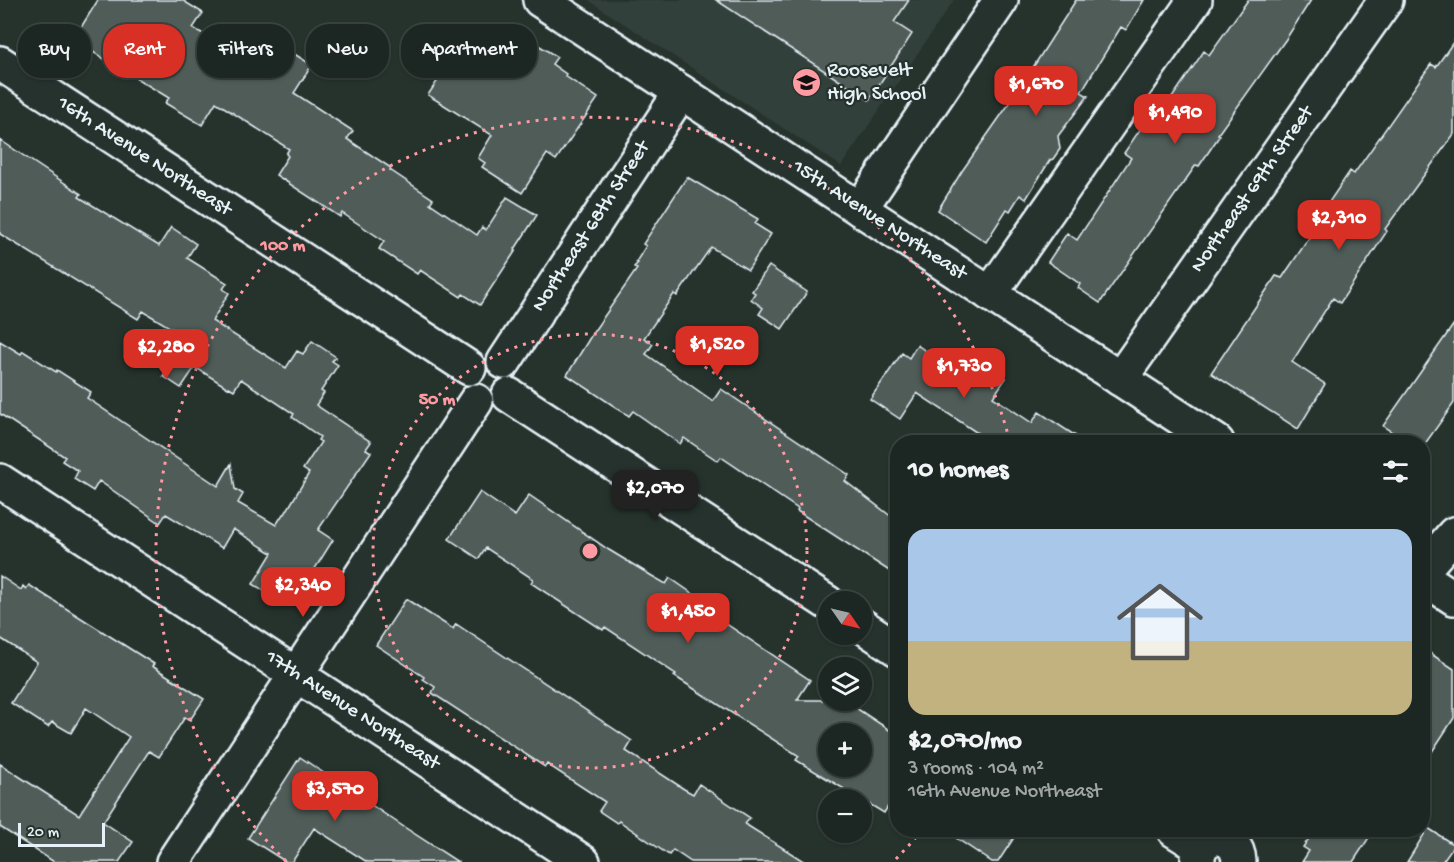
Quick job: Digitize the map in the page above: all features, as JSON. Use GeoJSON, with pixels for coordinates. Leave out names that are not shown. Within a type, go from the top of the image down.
{"type":"FeatureCollection","features":[{"type":"Feature","properties":{"kind":"street","name":"15th Avenue Northeast"},"geometry":{"type":"LineString","coordinates":[[540,0],[1206,435]]}},
{"type":"Feature","properties":{"kind":"street"},"geometry":{"type":"LineString","coordinates":[[860,209],[1001,0]]}},
{"type":"Feature","properties":{"kind":"street"},"geometry":{"type":"LineString","coordinates":[[990,294],[1195,0]]}},
{"type":"Feature","properties":{"kind":"street","name":"Northeast 69th Street"},"geometry":{"type":"LineString","coordinates":[[1120,379],[1386,0]]}},
{"type":"Feature","properties":{"kind":"street","name":"16th Avenue Northeast"},"geometry":{"type":"LineString","coordinates":[[0,63],[470,368]]}},
{"type":"Feature","properties":{"kind":"street","name":"Northeast 68th Street"},"geometry":{"type":"LineString","coordinates":[[504,362],[681,92]]}},
{"type":"Feature","properties":{"kind":"street"},"geometry":{"type":"LineString","coordinates":[[487,357],[504,362],[512,372],[514,379],[510,395],[496,405],[488,406],[476,401],[468,392],[465,384],[473,363],[487,357]]}},
{"type":"Feature","properties":{"kind":"street"},"geometry":{"type":"LineString","coordinates":[[510,395],[818,596]]}},
{"type":"Feature","properties":{"kind":"street"},"geometry":{"type":"LineString","coordinates":[[173,862],[476,401]]}},
{"type":"Feature","properties":{"kind":"street","name":"17th Avenue Northeast"},"geometry":{"type":"LineString","coordinates":[[0,481],[583,862]]}},
{"type":"Feature","properties":{"kind":"street"},"geometry":{"type":"LineString","coordinates":[[1430,562],[1454,534]]}},
{"type":"Feature","properties":{"kind":"street"},"geometry":{"type":"LineString","coordinates":[[1430,582],[1454,598]]}},
{"type":"Feature","properties":{"kind":"street"},"geometry":{"type":"LineString","coordinates":[[872,632],[890,644]]}},
{"type":"Feature","properties":{"kind":"street"},"geometry":{"type":"LineString","coordinates":[[1192,837],[1222,849]]}},
{"type":"Feature","properties":{"kind":"shaded area","name":"Roosevelt High School"},"geometry":{"type":"Polygon","coordinates":[[[588,0],[954,0],[841,166],[588,0]]]}},
{"type":"Feature","properties":{"kind":"building"},"geometry":{"type":"Polygon","coordinates":[[[98,0],[182,0],[203,13],[193,28],[197,30],[197,78],[294,78],[294,54],[306,61],[306,74],[294,93],[353,131],[347,139],[433,199],[430,203],[477,235],[482,227],[486,230],[507,197],[537,215],[480,305],[463,294],[461,297],[420,270],[417,274],[379,249],[384,241],[342,213],[340,217],[276,175],[288,156],[286,154],[289,149],[216,102],[202,125],[165,103],[169,98],[136,78],[185,78],[185,24],[103,24],[103,58],[91,51],[91,24],[83,24],[98,0]]]}},
{"type":"Feature","properties":{"kind":"building"},"geometry":{"type":"Polygon","coordinates":[[[716,0],[909,0],[894,22],[912,34],[869,100],[716,0]]]}},
{"type":"Feature","properties":{"kind":"building"},"geometry":{"type":"Polygon","coordinates":[[[1076,0],[1144,0],[1126,30],[1121,27],[1081,92],[1088,96],[1058,136],[1060,149],[1050,160],[1026,199],[1020,195],[1010,211],[1007,209],[986,242],[938,210],[1076,0]]]}},
{"type":"Feature","properties":{"kind":"building"},"geometry":{"type":"Polygon","coordinates":[[[1248,0],[1311,0],[1218,134],[1220,135],[1199,166],[1196,165],[1100,303],[1078,288],[1080,284],[1048,262],[1067,233],[1077,240],[1131,158],[1124,153],[1156,106],[1163,111],[1204,51],[1209,55],[1248,0]]]}},
{"type":"Feature","properties":{"kind":"building"},"geometry":{"type":"Polygon","coordinates":[[[1454,41],[1454,134],[1385,229],[1387,231],[1340,303],[1333,298],[1292,362],[1325,384],[1298,429],[1211,373],[1276,276],[1282,278],[1328,210],[1325,208],[1350,171],[1354,174],[1431,64],[1436,67],[1454,41]]]}},
{"type":"Feature","properties":{"kind":"building"},"geometry":{"type":"Polygon","coordinates":[[[537,44],[557,57],[552,64],[566,74],[565,76],[598,98],[556,160],[547,154],[522,193],[482,167],[485,163],[478,158],[492,135],[428,95],[439,78],[537,78],[537,44]]]}},
{"type":"Feature","properties":{"kind":"building"},"geometry":{"type":"Polygon","coordinates":[[[0,140],[81,194],[79,197],[159,246],[171,227],[196,244],[187,258],[227,283],[223,289],[229,293],[212,321],[286,368],[297,351],[303,354],[312,341],[336,357],[332,361],[338,365],[321,391],[324,393],[316,405],[371,442],[366,449],[371,452],[318,530],[333,540],[299,594],[295,592],[287,605],[253,584],[272,553],[233,529],[222,548],[166,514],[160,523],[99,481],[93,491],[74,479],[78,471],[62,461],[65,457],[0,414],[0,341],[21,354],[23,351],[56,372],[57,370],[91,392],[87,398],[218,486],[231,464],[235,489],[243,494],[238,503],[276,525],[309,473],[303,469],[321,442],[318,440],[320,437],[292,417],[294,414],[241,379],[234,390],[195,367],[181,388],[163,376],[182,348],[179,347],[186,337],[143,311],[138,319],[0,234],[0,140]]]}},
{"type":"Feature","properties":{"kind":"building"},"geometry":{"type":"Polygon","coordinates":[[[687,177],[758,219],[755,224],[771,234],[748,270],[711,247],[677,296],[674,294],[644,338],[653,344],[646,354],[713,401],[721,389],[849,475],[845,481],[890,516],[890,571],[797,511],[798,509],[721,457],[718,461],[684,438],[680,444],[633,411],[629,416],[567,375],[637,269],[634,267],[646,246],[643,244],[687,177]]]}},
{"type":"Feature","properties":{"kind":"building"},"geometry":{"type":"Polygon","coordinates":[[[769,266],[807,292],[782,329],[759,314],[763,308],[751,299],[755,293],[752,291],[769,266]]]}},
{"type":"Feature","properties":{"kind":"building"},"geometry":{"type":"Polygon","coordinates":[[[1454,324],[1454,403],[1430,437],[1396,435],[1383,426],[1454,324]]]}},
{"type":"Feature","properties":{"kind":"building"},"geometry":{"type":"Polygon","coordinates":[[[917,345],[960,374],[972,356],[1006,378],[993,397],[1032,423],[1039,412],[1074,435],[978,435],[917,393],[900,419],[870,399],[902,353],[909,358],[917,345]]]}},
{"type":"Feature","properties":{"kind":"building"},"geometry":{"type":"Polygon","coordinates":[[[480,492],[515,516],[529,495],[609,550],[652,576],[666,584],[670,578],[725,616],[722,621],[810,680],[797,700],[818,700],[818,711],[861,711],[890,730],[890,803],[884,813],[872,806],[872,789],[844,789],[824,777],[872,777],[872,723],[818,723],[818,773],[796,760],[799,756],[674,676],[676,674],[605,627],[603,630],[531,583],[533,579],[486,548],[479,559],[449,539],[480,492]]]}},
{"type":"Feature","properties":{"kind":"building"},"geometry":{"type":"Polygon","coordinates":[[[0,576],[21,590],[23,586],[26,589],[29,585],[154,664],[152,666],[204,699],[190,720],[185,717],[159,757],[149,751],[103,822],[133,842],[119,862],[54,862],[0,827],[0,764],[79,815],[129,737],[86,708],[71,733],[52,722],[48,727],[11,703],[37,662],[0,638],[0,576]]]}},
{"type":"Feature","properties":{"kind":"building"},"geometry":{"type":"Polygon","coordinates":[[[406,599],[453,629],[456,624],[632,741],[626,751],[684,789],[693,794],[699,784],[750,818],[745,824],[805,862],[691,862],[673,850],[669,855],[619,821],[617,823],[599,811],[605,802],[547,764],[545,767],[432,693],[435,687],[423,679],[424,677],[376,645],[406,599]]]}},
{"type":"Feature","properties":{"kind":"building"},"geometry":{"type":"Polygon","coordinates":[[[1430,653],[1454,669],[1454,718],[1430,755],[1430,653]]]}},
{"type":"Feature","properties":{"kind":"building"},"geometry":{"type":"Polygon","coordinates":[[[300,757],[458,862],[367,862],[314,828],[292,862],[286,862],[248,838],[300,757]]]}},
{"type":"Feature","properties":{"kind":"building"},"geometry":{"type":"Polygon","coordinates":[[[1430,829],[1454,845],[1442,862],[1407,862],[1422,837],[1430,837],[1430,829]]]}},
{"type":"Feature","properties":{"kind":"building"},"geometry":{"type":"Polygon","coordinates":[[[954,837],[1014,837],[998,862],[992,862],[954,837]]]}},
{"type":"Feature","properties":{"kind":"building"},"geometry":{"type":"Polygon","coordinates":[[[1310,837],[1369,837],[1353,862],[1302,862],[1309,851],[1303,847],[1310,837]]]}},
{"type":"Feature","properties":{"kind":"place","name":"Roosevelt High School"},"geometry":{"type":"Point","coordinates":[806,83]}}]}
